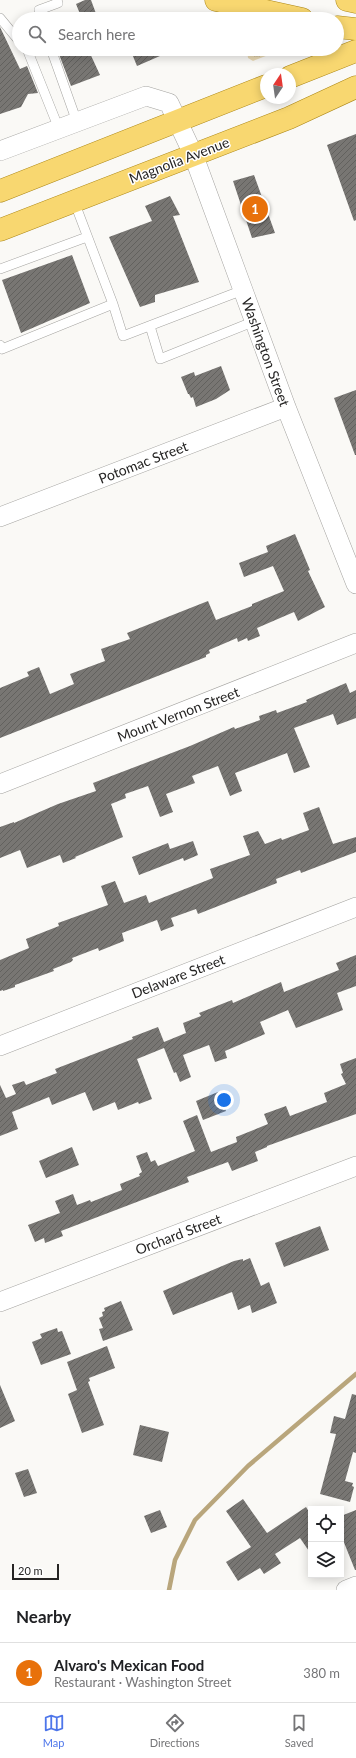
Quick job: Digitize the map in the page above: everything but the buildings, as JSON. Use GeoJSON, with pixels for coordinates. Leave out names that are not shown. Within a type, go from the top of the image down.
{"type":"FeatureCollection","features":[{"type":"Feature","properties":{"kind":"main road"},"geometry":{"type":"LineString","coordinates":[[216,0],[270,12]]}},
{"type":"Feature","properties":{"kind":"main road"},"geometry":{"type":"LineString","coordinates":[[347,0],[356,2]]}},
{"type":"Feature","properties":{"kind":"main road"},"geometry":{"type":"LineString","coordinates":[[344,28],[356,30]]}},
{"type":"Feature","properties":{"kind":"main road"},"geometry":{"type":"LineString","coordinates":[[344,56],[356,51]]}},
{"type":"Feature","properties":{"kind":"main road"},"geometry":{"type":"LineString","coordinates":[[297,74],[307,56]]}},
{"type":"Feature","properties":{"kind":"main road"},"geometry":{"type":"LineString","coordinates":[[297,74],[343,56]]}},
{"type":"Feature","properties":{"kind":"main road","name":"Magnolia Avenue"},"geometry":{"type":"LineString","coordinates":[[0,230],[288,118],[356,87]]}},
{"type":"Feature","properties":{"kind":"main road"},"geometry":{"type":"LineString","coordinates":[[0,191],[260,88]]}},
{"type":"Feature","properties":{"kind":"street","name":"Washington Street"},"geometry":{"type":"LineString","coordinates":[[0,151],[146,96],[169,103],[193,154],[286,407],[356,584]]}},
{"type":"Feature","properties":{"kind":"street","name":"Potomac Street"},"geometry":{"type":"LineString","coordinates":[[0,516],[286,407]]}},
{"type":"Feature","properties":{"kind":"street","name":"Mount Vernon Street"},"geometry":{"type":"LineString","coordinates":[[0,784],[356,644]]}},
{"type":"Feature","properties":{"kind":"street","name":"Delaware Street"},"geometry":{"type":"LineString","coordinates":[[0,1046],[356,907]]}},
{"type":"Feature","properties":{"kind":"street","name":"Orchard Street"},"geometry":{"type":"LineString","coordinates":[[0,1302],[356,1166]]}},
{"type":"Feature","properties":{"kind":"street"},"geometry":{"type":"LineString","coordinates":[[346,1590],[356,1586]]}},
{"type":"Feature","properties":{"kind":"lane"},"geometry":{"type":"LineString","coordinates":[[40,12],[39,10],[58,3],[57,0]]}},
{"type":"Feature","properties":{"kind":"lane"},"geometry":{"type":"LineString","coordinates":[[0,18],[12,32]]}},
{"type":"Feature","properties":{"kind":"lane"},"geometry":{"type":"LineString","coordinates":[[30,56],[59,129]]}},
{"type":"Feature","properties":{"kind":"lane"},"geometry":{"type":"LineString","coordinates":[[53,56],[77,122]]}},
{"type":"Feature","properties":{"kind":"lane"},"geometry":{"type":"LineString","coordinates":[[74,201],[123,336],[243,290]]}},
{"type":"Feature","properties":{"kind":"lane"},"geometry":{"type":"LineString","coordinates":[[0,269],[87,237]]}},
{"type":"Feature","properties":{"kind":"lane"},"geometry":{"type":"LineString","coordinates":[[0,345],[2,349],[112,304]]}},
{"type":"Feature","properties":{"kind":"lane"},"geometry":{"type":"LineString","coordinates":[[150,326],[160,359],[255,321]]}},
{"type":"Feature","properties":{"kind":"green space"},"geometry":{"type":"Polygon","coordinates":[[[248,56],[266,56],[253,61],[248,58],[248,56]]]}},
{"type":"Feature","properties":{"kind":"waterway"},"geometry":{"type":"LineString","coordinates":[[169,1590],[175,1560],[195,1520],[248,1466],[356,1374]]}},
{"type":"Feature","properties":{"kind":"place","name":"Alvaro's Mexican Food"},"geometry":{"type":"Point","coordinates":[255,209]}}]}
